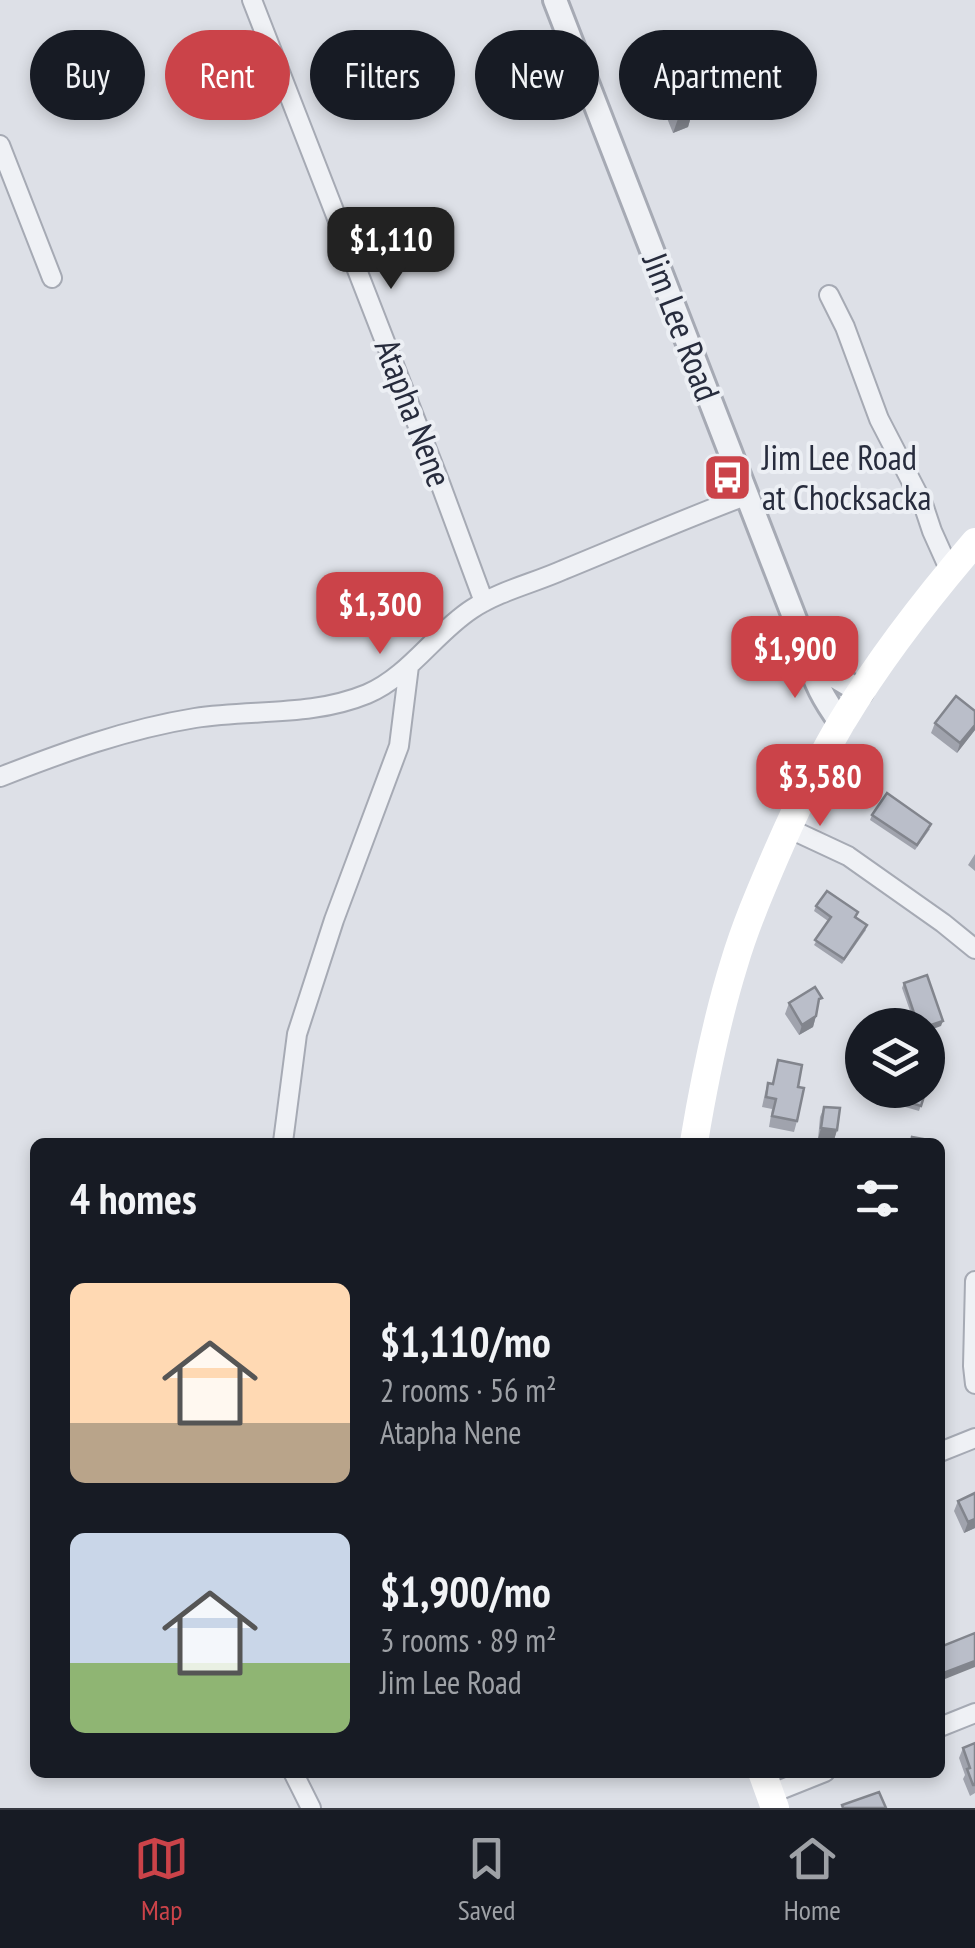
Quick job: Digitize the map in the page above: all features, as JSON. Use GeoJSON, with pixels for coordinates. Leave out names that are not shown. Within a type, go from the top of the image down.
{"type":"FeatureCollection","features":[{"type":"Feature","properties":{"kind":"main road"},"geometry":{"type":"LineString","coordinates":[[695,1138],[734,961],[788,828],[860,692],[975,542]]}},
{"type":"Feature","properties":{"kind":"street","name":"Atapha Nene"},"geometry":{"type":"LineString","coordinates":[[252,0],[484,602]]}},
{"type":"Feature","properties":{"kind":"street","name":"Jim Lee Road"},"geometry":{"type":"LineString","coordinates":[[555,0],[808,654],[812,675],[842,723]]}},
{"type":"Feature","properties":{"kind":"street"},"geometry":{"type":"LineString","coordinates":[[0,144],[52,278]]}},
{"type":"Feature","properties":{"kind":"street"},"geometry":{"type":"LineString","coordinates":[[829,295],[879,420],[923,504],[950,572]]}},
{"type":"Feature","properties":{"kind":"street"},"geometry":{"type":"LineString","coordinates":[[0,778],[118,734],[160,724],[328,707],[370,692],[409,666],[484,602],[746,496]]}},
{"type":"Feature","properties":{"kind":"street"},"geometry":{"type":"LineString","coordinates":[[808,654],[826,671],[860,692]]}},
{"type":"Feature","properties":{"kind":"street"},"geometry":{"type":"LineString","coordinates":[[284,1138],[298,1034],[334,920],[398,746],[409,666]]}},
{"type":"Feature","properties":{"kind":"street"},"geometry":{"type":"LineString","coordinates":[[788,828],[848,856],[975,949]]}},
{"type":"Feature","properties":{"kind":"street"},"geometry":{"type":"LineString","coordinates":[[975,1281],[975,1384]]}},
{"type":"Feature","properties":{"kind":"street"},"geometry":{"type":"LineString","coordinates":[[945,1450],[975,1438]]}},
{"type":"Feature","properties":{"kind":"street"},"geometry":{"type":"LineString","coordinates":[[945,1725],[975,1714]]}},
{"type":"Feature","properties":{"kind":"street"},"geometry":{"type":"LineString","coordinates":[[295,1778],[311,1808]]}},
{"type":"Feature","properties":{"kind":"street"},"geometry":{"type":"LineString","coordinates":[[769,1792],[809,1778]]}},
{"type":"Feature","properties":{"kind":"building"},"geometry":{"type":"Polygon","coordinates":[[[956,696],[975,711],[975,725],[960,743],[935,723],[956,696]]]}},
{"type":"Feature","properties":{"kind":"building"},"geometry":{"type":"Polygon","coordinates":[[[887,793],[931,824],[917,845],[872,815],[887,793]]]}},
{"type":"Feature","properties":{"kind":"building"},"geometry":{"type":"Polygon","coordinates":[[[827,891],[858,912],[855,917],[867,925],[844,959],[815,940],[831,917],[816,906],[827,891]]]}},
{"type":"Feature","properties":{"kind":"building"},"geometry":{"type":"Polygon","coordinates":[[[927,975],[938,1008],[912,1008],[904,983],[927,975]]]}},
{"type":"Feature","properties":{"kind":"building"},"geometry":{"type":"Polygon","coordinates":[[[815,987],[822,998],[816,1016],[802,1025],[789,1003],[815,987]]]}},
{"type":"Feature","properties":{"kind":"building"},"geometry":{"type":"Polygon","coordinates":[[[778,1060],[802,1065],[798,1087],[804,1088],[797,1121],[772,1116],[776,1099],[766,1097],[778,1060]]]}},
{"type":"Feature","properties":{"kind":"building"},"geometry":{"type":"Polygon","coordinates":[[[824,1107],[840,1108],[837,1130],[821,1128],[824,1107]]]}},
{"type":"Feature","properties":{"kind":"building"},"geometry":{"type":"Polygon","coordinates":[[[975,1493],[975,1519],[968,1522],[958,1501],[975,1493]]]}},
{"type":"Feature","properties":{"kind":"building"},"geometry":{"type":"Polygon","coordinates":[[[975,1633],[975,1661],[945,1672],[945,1645],[975,1633]]]}},
{"type":"Feature","properties":{"kind":"building"},"geometry":{"type":"Polygon","coordinates":[[[975,1743],[975,1785],[973,1785],[963,1748],[975,1743]]]}},
{"type":"Feature","properties":{"kind":"building"},"geometry":{"type":"Polygon","coordinates":[[[879,1792],[886,1808],[843,1808],[842,1805],[879,1792]]]}},
{"type":"Feature","properties":{"kind":"place","name":"Jim Lee Road at Chocksacka"},"geometry":{"type":"Point","coordinates":[727,478]}}]}
